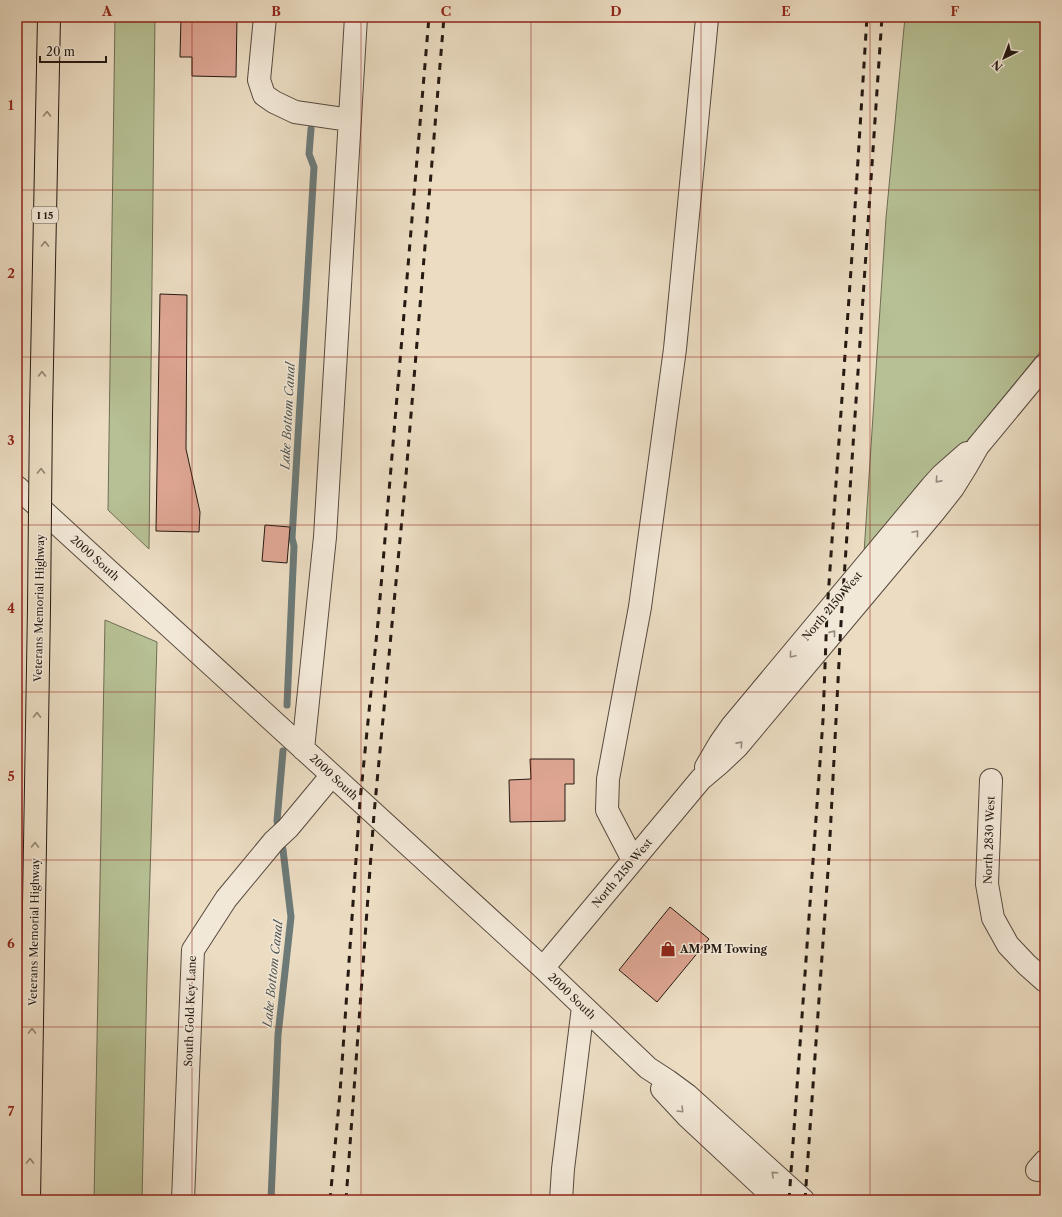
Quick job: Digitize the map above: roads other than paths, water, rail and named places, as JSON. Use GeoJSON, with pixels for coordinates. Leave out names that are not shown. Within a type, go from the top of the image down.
{"type":"FeatureCollection","features":[{"type":"Feature","properties":{"kind":"highway","name":"Veterans Memorial Highway"},"geometry":{"type":"LineString","coordinates":[[30,1200],[41,413],[50,17]]}},
{"type":"Feature","properties":{"kind":"street"},"geometry":{"type":"LineString","coordinates":[[265,17],[259,80],[264,95],[274,102],[295,112],[350,120]]}},
{"type":"Feature","properties":{"kind":"street"},"geometry":{"type":"LineString","coordinates":[[303,749],[325,537],[356,17]]}},
{"type":"Feature","properties":{"kind":"street"},"geometry":{"type":"LineString","coordinates":[[633,860],[607,810],[608,779],[640,607],[674,357],[707,20]]}},
{"type":"Feature","properties":{"kind":"street","name":"North 2150 West"},"geometry":{"type":"LineString","coordinates":[[543,968],[700,779],[738,747],[802,671],[953,488],[978,446],[1045,365]]}},
{"type":"Feature","properties":{"kind":"street","name":"2000 South"},"geometry":{"type":"LineString","coordinates":[[17,487],[543,968],[648,1068],[687,1094],[803,1200]]}},
{"type":"Feature","properties":{"kind":"street","name":"South Gold Key Lane"},"geometry":{"type":"LineString","coordinates":[[183,1200],[193,950],[226,899],[332,775]]}},
{"type":"Feature","properties":{"kind":"street","name":"North 2830 West"},"geometry":{"type":"LineString","coordinates":[[991,780],[987,884],[993,918],[1008,945],[1045,981]]}},
{"type":"Feature","properties":{"kind":"street"},"geometry":{"type":"LineString","coordinates":[[561,1200],[563,1169],[583,1007]]}},
{"type":"Feature","properties":{"kind":"street","name":"2000 South"},"geometry":{"type":"LineString","coordinates":[[648,1068],[658,1083],[678,1107],[777,1200]]}},
{"type":"Feature","properties":{"kind":"waterway","name":"Lake Bottom Canal"},"geometry":{"type":"LineString","coordinates":[[287,705],[294,546],[292,538],[314,167],[309,154],[311,129]]}},
{"type":"Feature","properties":{"kind":"waterway","name":"Lake Bottom Canal"},"geometry":{"type":"LineString","coordinates":[[271,1200],[278,1035],[291,917],[283,850],[277,821],[283,751]]}},
{"type":"Feature","properties":{"kind":"railway"},"geometry":{"type":"LineString","coordinates":[[330,1200],[340,1093],[360,801],[378,622],[429,17]]}},
{"type":"Feature","properties":{"kind":"railway"},"geometry":{"type":"LineString","coordinates":[[346,1200],[374,814],[405,487],[444,17]]}},
{"type":"Feature","properties":{"kind":"railway"},"geometry":{"type":"LineString","coordinates":[[789,1200],[823,720],[827,612],[867,17]]}},
{"type":"Feature","properties":{"kind":"railway"},"geometry":{"type":"LineString","coordinates":[[805,1200],[829,856],[841,623],[882,17]]}},
{"type":"Feature","properties":{"kind":"place","name":"AM PM Towing"},"geometry":{"type":"Point","coordinates":[668,949]}}]}
